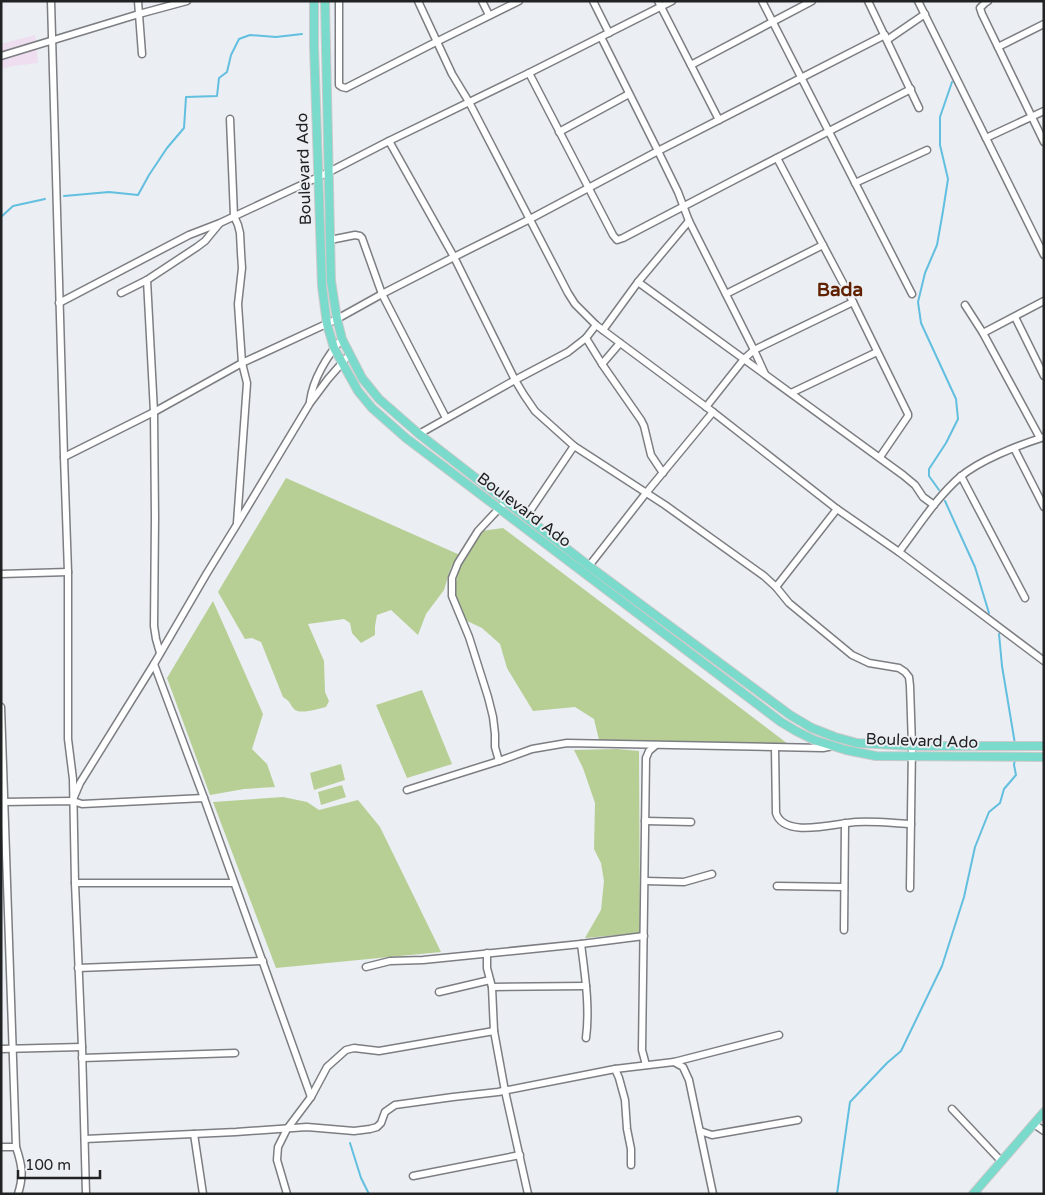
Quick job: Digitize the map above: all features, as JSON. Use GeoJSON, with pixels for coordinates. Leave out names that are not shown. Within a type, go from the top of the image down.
{"type":"FeatureCollection","features":[{"type":"Feature","properties":{"kind":"main road","name":"Boulevard Ado"},"geometry":{"type":"LineString","coordinates":[[314,1],[322,286],[334,348],[358,391],[372,408],[406,438],[796,732],[846,750],[876,756],[1044,757]]}},
{"type":"Feature","properties":{"kind":"main road","name":"Boulevard Ado"},"geometry":{"type":"LineString","coordinates":[[325,1],[331,282],[342,338],[362,378],[375,394],[419,434],[589,566],[790,715],[812,728],[856,743],[912,746],[1044,746]]}},
{"type":"Feature","properties":{"kind":"main road"},"geometry":{"type":"LineString","coordinates":[[973,1194],[1044,1112]]}},
{"type":"Feature","properties":{"kind":"street"},"geometry":{"type":"LineString","coordinates":[[51,1],[68,572],[68,739],[73,801],[86,1194]]}},
{"type":"Feature","properties":{"kind":"street"},"geometry":{"type":"LineString","coordinates":[[138,1],[142,54]]}},
{"type":"Feature","properties":{"kind":"street"},"geometry":{"type":"LineString","coordinates":[[1,56],[187,1]]}},
{"type":"Feature","properties":{"kind":"street"},"geometry":{"type":"LineString","coordinates":[[339,1],[339,84],[342,88],[346,88],[519,1]]}},
{"type":"Feature","properties":{"kind":"street"},"geometry":{"type":"LineString","coordinates":[[418,1],[452,74],[568,294],[576,304],[596,325],[713,412],[837,509],[899,552],[1044,661]]}},
{"type":"Feature","properties":{"kind":"street"},"geometry":{"type":"LineString","coordinates":[[482,1],[489,16]]}},
{"type":"Feature","properties":{"kind":"street"},"geometry":{"type":"LineString","coordinates":[[593,1],[609,32]]}},
{"type":"Feature","properties":{"kind":"street"},"geometry":{"type":"LineString","coordinates":[[59,304],[189,235],[220,223],[329,172],[389,140],[601,37],[660,4],[672,1]]}},
{"type":"Feature","properties":{"kind":"street"},"geometry":{"type":"LineString","coordinates":[[762,1],[912,294]]}},
{"type":"Feature","properties":{"kind":"street"},"geometry":{"type":"LineString","coordinates":[[691,65],[812,1]]}},
{"type":"Feature","properties":{"kind":"street"},"geometry":{"type":"LineString","coordinates":[[868,1],[919,108]]}},
{"type":"Feature","properties":{"kind":"street"},"geometry":{"type":"LineString","coordinates":[[918,1],[1044,255]]}},
{"type":"Feature","properties":{"kind":"street"},"geometry":{"type":"LineString","coordinates":[[988,1],[980,8],[982,14],[1044,142]]}},
{"type":"Feature","properties":{"kind":"street"},"geometry":{"type":"LineString","coordinates":[[660,4],[719,120]]}},
{"type":"Feature","properties":{"kind":"street"},"geometry":{"type":"LineString","coordinates":[[64,457],[154,412],[242,363],[328,324],[658,151],[886,37],[925,14]]}},
{"type":"Feature","properties":{"kind":"street"},"geometry":{"type":"LineString","coordinates":[[998,47],[1044,24]]}},
{"type":"Feature","properties":{"kind":"street"},"geometry":{"type":"LineString","coordinates":[[601,37],[674,183],[689,221],[765,374]]}},
{"type":"Feature","properties":{"kind":"street"},"geometry":{"type":"LineString","coordinates":[[529,73],[617,240],[911,90]]}},
{"type":"Feature","properties":{"kind":"street"},"geometry":{"type":"LineString","coordinates":[[559,132],[629,94]]}},
{"type":"Feature","properties":{"kind":"street"},"geometry":{"type":"LineString","coordinates":[[986,138],[1044,110]]}},
{"type":"Feature","properties":{"kind":"street"},"geometry":{"type":"LineString","coordinates":[[230,119],[234,216],[240,233],[242,268],[238,304],[242,363],[246,376],[247,390],[236,526]]}},
{"type":"Feature","properties":{"kind":"street"},"geometry":{"type":"LineString","coordinates":[[389,140],[454,257],[515,380],[535,411],[574,446],[646,493],[764,576],[789,603],[852,655],[869,663],[898,668],[909,677],[912,746],[910,888]]}},
{"type":"Feature","properties":{"kind":"street"},"geometry":{"type":"LineString","coordinates":[[855,183],[927,150]]}},
{"type":"Feature","properties":{"kind":"street"},"geometry":{"type":"LineString","coordinates":[[777,158],[907,409],[908,416],[880,457]]}},
{"type":"Feature","properties":{"kind":"street"},"geometry":{"type":"LineString","coordinates":[[603,330],[638,282],[689,221]]}},
{"type":"Feature","properties":{"kind":"street"},"geometry":{"type":"LineString","coordinates":[[121,293],[147,280],[205,241],[220,223]]}},
{"type":"Feature","properties":{"kind":"street"},"geometry":{"type":"LineString","coordinates":[[330,240],[355,235],[362,238],[382,294],[446,418]]}},
{"type":"Feature","properties":{"kind":"street"},"geometry":{"type":"LineString","coordinates":[[726,294],[823,245]]}},
{"type":"Feature","properties":{"kind":"street"},"geometry":{"type":"LineString","coordinates":[[147,280],[154,412],[156,518],[154,626],[160,652]]}},
{"type":"Feature","properties":{"kind":"street"},"geometry":{"type":"LineString","coordinates":[[638,282],[880,457],[911,481],[923,497],[934,505]]}},
{"type":"Feature","properties":{"kind":"street"},"geometry":{"type":"LineString","coordinates":[[983,333],[1044,301]]}},
{"type":"Feature","properties":{"kind":"street"},"geometry":{"type":"LineString","coordinates":[[706,407],[744,359],[754,350],[852,302]]}},
{"type":"Feature","properties":{"kind":"street"},"geometry":{"type":"LineString","coordinates":[[899,552],[934,505],[961,476],[1014,448],[1042,438],[983,333],[965,305]]}},
{"type":"Feature","properties":{"kind":"street"},"geometry":{"type":"LineString","coordinates":[[1014,317],[1044,376]]}},
{"type":"Feature","properties":{"kind":"street"},"geometry":{"type":"LineString","coordinates":[[419,434],[568,352],[586,338],[596,325]]}},
{"type":"Feature","properties":{"kind":"street"},"geometry":{"type":"LineString","coordinates":[[310,403],[314,384],[334,348],[342,338]]}},
{"type":"Feature","properties":{"kind":"street"},"geometry":{"type":"LineString","coordinates":[[586,338],[641,420],[651,455],[663,473]]}},
{"type":"Feature","properties":{"kind":"street"},"geometry":{"type":"LineString","coordinates":[[602,364],[620,342]]}},
{"type":"Feature","properties":{"kind":"street"},"geometry":{"type":"LineString","coordinates":[[791,393],[877,352]]}},
{"type":"Feature","properties":{"kind":"street"},"geometry":{"type":"LineString","coordinates":[[73,801],[80,783],[154,664],[310,403],[349,355]]}},
{"type":"Feature","properties":{"kind":"street"},"geometry":{"type":"LineString","coordinates":[[589,566],[713,412]]}},
{"type":"Feature","properties":{"kind":"street"},"geometry":{"type":"LineString","coordinates":[[526,517],[574,446]]}},
{"type":"Feature","properties":{"kind":"street"},"geometry":{"type":"LineString","coordinates":[[1014,448],[1044,507]]}},
{"type":"Feature","properties":{"kind":"street"},"geometry":{"type":"LineString","coordinates":[[961,476],[1025,598]]}},
{"type":"Feature","properties":{"kind":"street"},"geometry":{"type":"LineString","coordinates":[[499,761],[495,747],[493,717],[488,697],[469,637],[452,596],[452,578],[458,563],[478,531],[506,501]]}},
{"type":"Feature","properties":{"kind":"street"},"geometry":{"type":"LineString","coordinates":[[776,587],[837,509]]}},
{"type":"Feature","properties":{"kind":"street"},"geometry":{"type":"LineString","coordinates":[[1,574],[68,572]]}},
{"type":"Feature","properties":{"kind":"street"},"geometry":{"type":"LineString","coordinates":[[154,664],[311,1097]]}},
{"type":"Feature","properties":{"kind":"street"},"geometry":{"type":"LineString","coordinates":[[1,707],[16,1146],[22,1170],[18,1194]]}},
{"type":"Feature","properties":{"kind":"street"},"geometry":{"type":"LineString","coordinates":[[407,790],[532,749],[567,743],[775,748],[823,748],[833,746]]}},
{"type":"Feature","properties":{"kind":"street"},"geometry":{"type":"LineString","coordinates":[[646,1065],[642,1050],[646,758],[649,751],[656,745]]}},
{"type":"Feature","properties":{"kind":"street"},"geometry":{"type":"LineString","coordinates":[[775,748],[776,813],[777,818],[786,824],[805,828],[856,822],[911,824]]}},
{"type":"Feature","properties":{"kind":"street"},"geometry":{"type":"LineString","coordinates":[[3,802],[73,801],[82,804],[204,798]]}},
{"type":"Feature","properties":{"kind":"street"},"geometry":{"type":"LineString","coordinates":[[645,821],[691,822]]}},
{"type":"Feature","properties":{"kind":"street"},"geometry":{"type":"LineString","coordinates":[[844,930],[845,823]]}},
{"type":"Feature","properties":{"kind":"street"},"geometry":{"type":"LineString","coordinates":[[645,881],[684,882],[712,874]]}},
{"type":"Feature","properties":{"kind":"street"},"geometry":{"type":"LineString","coordinates":[[75,883],[234,883]]}},
{"type":"Feature","properties":{"kind":"street"},"geometry":{"type":"LineString","coordinates":[[777,886],[844,887]]}},
{"type":"Feature","properties":{"kind":"street"},"geometry":{"type":"LineString","coordinates":[[366,967],[390,962],[581,944],[644,936]]}},
{"type":"Feature","properties":{"kind":"street"},"geometry":{"type":"LineString","coordinates":[[581,944],[588,1011],[586,1038]]}},
{"type":"Feature","properties":{"kind":"street"},"geometry":{"type":"LineString","coordinates":[[487,953],[494,1031],[528,1194]]}},
{"type":"Feature","properties":{"kind":"street"},"geometry":{"type":"LineString","coordinates":[[78,968],[263,961]]}},
{"type":"Feature","properties":{"kind":"street"},"geometry":{"type":"LineString","coordinates":[[439,992],[491,984],[586,986]]}},
{"type":"Feature","properties":{"kind":"street"},"geometry":{"type":"LineString","coordinates":[[287,1194],[277,1160],[278,1147],[287,1128],[311,1097],[327,1067],[346,1050],[354,1048],[379,1051],[494,1031]]}},
{"type":"Feature","properties":{"kind":"street"},"geometry":{"type":"LineString","coordinates":[[85,1139],[307,1127],[354,1131],[370,1129],[377,1127],[381,1123],[385,1112],[395,1105],[506,1091],[615,1069],[674,1062],[779,1035]]}},
{"type":"Feature","properties":{"kind":"street"},"geometry":{"type":"LineString","coordinates":[[1,1049],[82,1047]]}},
{"type":"Feature","properties":{"kind":"street"},"geometry":{"type":"LineString","coordinates":[[82,1058],[235,1053]]}},
{"type":"Feature","properties":{"kind":"street"},"geometry":{"type":"LineString","coordinates":[[674,1062],[683,1067],[689,1080],[713,1194]]}},
{"type":"Feature","properties":{"kind":"street"},"geometry":{"type":"LineString","coordinates":[[615,1069],[625,1100],[631,1165]]}},
{"type":"Feature","properties":{"kind":"street"},"geometry":{"type":"LineString","coordinates":[[952,1109],[1001,1161]]}},
{"type":"Feature","properties":{"kind":"street"},"geometry":{"type":"LineString","coordinates":[[700,1131],[712,1135],[798,1120]]}},
{"type":"Feature","properties":{"kind":"street"},"geometry":{"type":"LineString","coordinates":[[1034,1124],[1044,1131]]}},
{"type":"Feature","properties":{"kind":"street"},"geometry":{"type":"LineString","coordinates":[[194,1134],[203,1194]]}},
{"type":"Feature","properties":{"kind":"street"},"geometry":{"type":"LineString","coordinates":[[1,1147],[16,1146]]}},
{"type":"Feature","properties":{"kind":"street"},"geometry":{"type":"LineString","coordinates":[[413,1176],[520,1155]]}},
{"type":"Feature","properties":{"kind":"shaded area"},"geometry":{"type":"Polygon","coordinates":[[[35,35],[38,63],[1,69],[1,44],[35,35]]]}},
{"type":"Feature","properties":{"kind":"green space"},"geometry":{"type":"Polygon","coordinates":[[[286,478],[460,555],[451,567],[444,590],[426,614],[418,635],[391,610],[377,615],[375,635],[361,643],[352,633],[350,623],[344,619],[308,624],[324,661],[325,692],[329,701],[326,707],[304,712],[296,711],[283,697],[261,642],[252,638],[245,639],[218,592],[286,478]]]}},
{"type":"Feature","properties":{"kind":"green space"},"geometry":{"type":"Polygon","coordinates":[[[503,528],[788,744],[599,740],[594,719],[575,707],[533,711],[507,668],[500,644],[482,628],[465,620],[456,598],[455,589],[459,571],[481,531],[503,528]]]}},
{"type":"Feature","properties":{"kind":"green space"},"geometry":{"type":"Polygon","coordinates":[[[213,601],[263,714],[252,749],[267,764],[275,787],[244,789],[210,795],[167,678],[213,601]]]}},
{"type":"Feature","properties":{"kind":"green space"},"geometry":{"type":"Polygon","coordinates":[[[422,690],[452,764],[407,778],[376,705],[422,690]]]}},
{"type":"Feature","properties":{"kind":"green space"},"geometry":{"type":"Polygon","coordinates":[[[617,749],[639,751],[640,933],[585,938],[601,910],[604,881],[601,863],[594,849],[595,803],[583,768],[574,750],[617,749]]]}},
{"type":"Feature","properties":{"kind":"green space"},"geometry":{"type":"Polygon","coordinates":[[[341,764],[345,780],[314,790],[310,773],[341,764]]]}},
{"type":"Feature","properties":{"kind":"green space"},"geometry":{"type":"Polygon","coordinates":[[[342,785],[346,797],[321,805],[318,792],[342,785]]]}},
{"type":"Feature","properties":{"kind":"green space"},"geometry":{"type":"Polygon","coordinates":[[[283,797],[307,802],[319,810],[358,800],[380,827],[441,952],[276,968],[213,802],[283,797]]]}},
{"type":"Feature","properties":{"kind":"waterway"},"geometry":{"type":"LineString","coordinates":[[64,196],[109,192],[138,195],[167,148],[184,128],[186,97],[217,96],[219,78],[227,72],[231,55],[239,39],[250,35],[276,37],[302,34]]}},
{"type":"Feature","properties":{"kind":"waterway"},"geometry":{"type":"LineString","coordinates":[[939,490],[929,476],[929,469],[946,443],[958,419],[956,399],[921,323],[918,302],[925,273],[937,245],[948,179],[940,145],[940,117],[952,82]]}},
{"type":"Feature","properties":{"kind":"waterway"},"geometry":{"type":"LineString","coordinates":[[1,217],[13,206],[45,199]]}},
{"type":"Feature","properties":{"kind":"waterway"},"geometry":{"type":"LineString","coordinates":[[945,501],[975,567],[989,613]]}},
{"type":"Feature","properties":{"kind":"waterway"},"geometry":{"type":"LineString","coordinates":[[999,634],[1002,666],[1015,744]]}},
{"type":"Feature","properties":{"kind":"waterway"},"geometry":{"type":"LineString","coordinates":[[837,1194],[850,1102],[901,1051],[942,966],[964,897],[975,847],[989,812],[1000,803],[1004,789],[1016,775],[1015,758]]}},
{"type":"Feature","properties":{"kind":"waterway"},"geometry":{"type":"LineString","coordinates":[[350,1143],[361,1178],[369,1194]]}},
{"type":"Feature","properties":{"kind":"district","name":"Bada"},"geometry":{"type":"Point","coordinates":[840,290]}}]}
